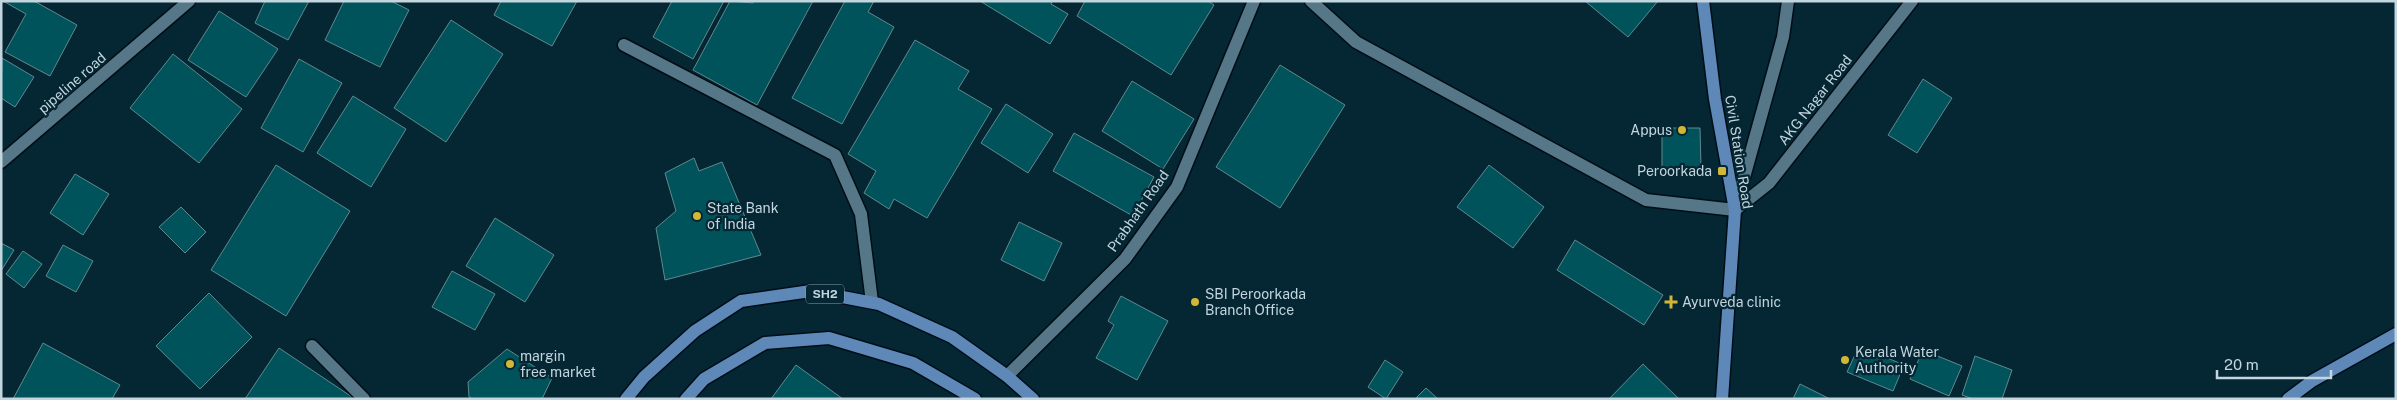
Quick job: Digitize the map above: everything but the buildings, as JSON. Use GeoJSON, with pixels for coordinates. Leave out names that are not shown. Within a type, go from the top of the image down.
{"type":"FeatureCollection","features":[{"type":"Feature","properties":{"kind":"main road","name":"Civil Station Road"},"geometry":{"type":"LineString","coordinates":[[1703,1],[1715,99],[1735,210],[1722,399]]}},
{"type":"Feature","properties":{"kind":"main road","name":"SH2"},"geometry":{"type":"LineString","coordinates":[[626,399],[644,377],[695,331],[741,301],[811,291],[872,302],[952,337],[1007,376],[1033,399]]}},
{"type":"Feature","properties":{"kind":"main road"},"geometry":{"type":"LineString","coordinates":[[2288,399],[2312,381],[2396,334]]}},
{"type":"Feature","properties":{"kind":"main road"},"geometry":{"type":"LineString","coordinates":[[686,399],[704,379],[766,343],[829,338],[913,363],[975,399]]}},
{"type":"Feature","properties":{"kind":"street","name":"pipeline road"},"geometry":{"type":"LineString","coordinates":[[1,162],[81,96],[189,1]]}},
{"type":"Feature","properties":{"kind":"street","name":"Prabhath Road"},"geometry":{"type":"LineString","coordinates":[[1007,376],[1125,259],[1177,187],[1254,1]]}},
{"type":"Feature","properties":{"kind":"street"},"geometry":{"type":"LineString","coordinates":[[1311,1],[1356,42],[1646,200],[1735,210],[1783,37],[1788,1]]}},
{"type":"Feature","properties":{"kind":"street","name":"AKG Nagar Road"},"geometry":{"type":"LineString","coordinates":[[1735,210],[1769,183],[1912,1]]}},
{"type":"Feature","properties":{"kind":"street"},"geometry":{"type":"LineString","coordinates":[[624,45],[835,155],[861,214],[872,302]]}},
{"type":"Feature","properties":{"kind":"street"},"geometry":{"type":"LineString","coordinates":[[312,346],[364,399]]}},
{"type":"Feature","properties":{"kind":"place","name":"Appus"},"geometry":{"type":"Point","coordinates":[1682,130]}},
{"type":"Feature","properties":{"kind":"place","name":"Peroorkada"},"geometry":{"type":"Point","coordinates":[1722,171]}},
{"type":"Feature","properties":{"kind":"place","name":"State Bank of India"},"geometry":{"type":"Point","coordinates":[697,216]}},
{"type":"Feature","properties":{"kind":"place","name":"SBI Peroorkada Branch Office"},"geometry":{"type":"Point","coordinates":[1195,302]}},
{"type":"Feature","properties":{"kind":"place","name":"Ayurveda clinic"},"geometry":{"type":"Point","coordinates":[1671,302]}},
{"type":"Feature","properties":{"kind":"place","name":"Kerala Water Authority"},"geometry":{"type":"Point","coordinates":[1845,360]}},
{"type":"Feature","properties":{"kind":"place","name":"margin free market"},"geometry":{"type":"Point","coordinates":[510,364]}}]}
